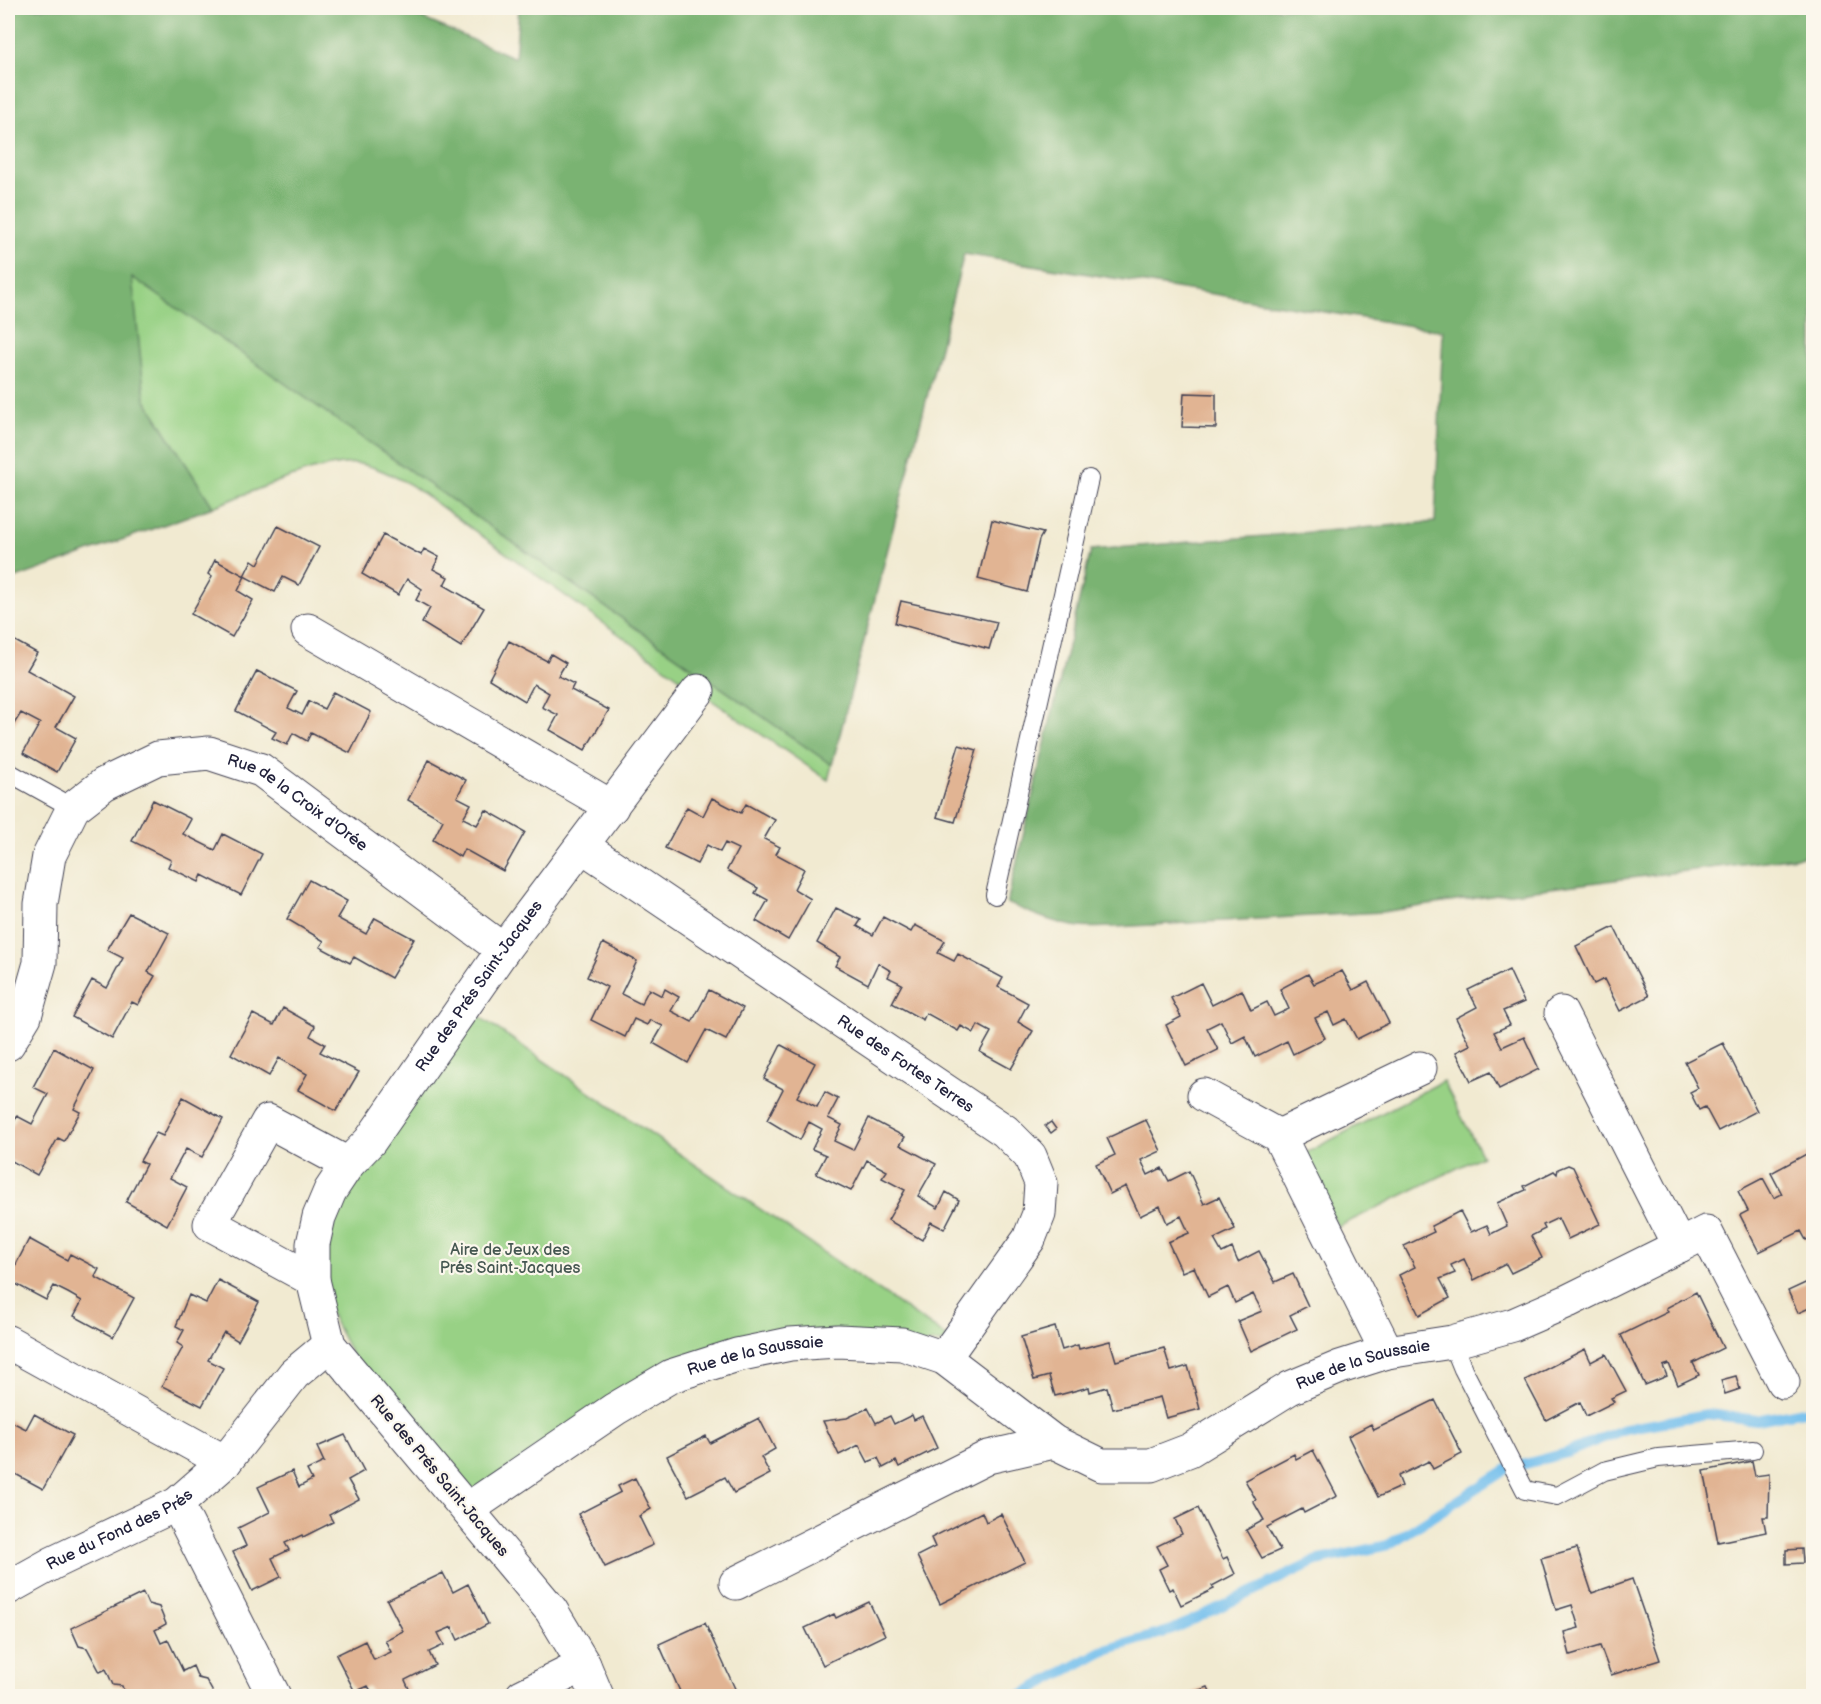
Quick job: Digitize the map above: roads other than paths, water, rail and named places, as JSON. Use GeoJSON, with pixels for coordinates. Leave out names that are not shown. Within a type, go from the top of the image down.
{"type":"FeatureCollection","features":[{"type":"Feature","properties":{"kind":"street"},"geometry":{"type":"LineString","coordinates":[[308,630],[612,807]]}},
{"type":"Feature","properties":{"kind":"street","name":"Rue des Prés Saint-Jacques"},"geometry":{"type":"LineString","coordinates":[[597,1696],[584,1665],[551,1610],[328,1345],[313,1280],[313,1244],[319,1217],[330,1191],[348,1164],[370,1141],[503,950],[698,691]]}},
{"type":"Feature","properties":{"kind":"street","name":"Rue de la Croix d'Orée"},"geometry":{"type":"LineString","coordinates":[[8,1044],[25,1016],[40,963],[42,904],[49,856],[73,808],[104,784],[158,758],[209,753],[261,770],[503,950]]}},
{"type":"Feature","properties":{"kind":"street","name":"Rue des Fortes Terres"},"geometry":{"type":"LineString","coordinates":[[582,846],[1005,1131],[1030,1156],[1041,1184],[1039,1214],[1029,1239],[944,1358]]}},
{"type":"Feature","properties":{"kind":"street"},"geometry":{"type":"LineString","coordinates":[[1561,1013],[1679,1246]]}},
{"type":"Feature","properties":{"kind":"street"},"geometry":{"type":"LineString","coordinates":[[1279,1136],[1420,1068]]}},
{"type":"Feature","properties":{"kind":"street"},"geometry":{"type":"LineString","coordinates":[[1204,1095],[1279,1136],[1387,1352]]}},
{"type":"Feature","properties":{"kind":"street"},"geometry":{"type":"LineString","coordinates":[[313,1280],[210,1224],[268,1121],[348,1164]]}},
{"type":"Feature","properties":{"kind":"street","name":"Rue de la Saussaie"},"geometry":{"type":"LineString","coordinates":[[468,1509],[615,1409],[671,1377],[737,1355],[789,1344],[838,1341],[902,1344],[944,1358],[1054,1442],[1101,1465],[1151,1465],[1190,1450],[1290,1388],[1340,1367],[1387,1352],[1452,1342],[1513,1326],[1707,1232],[1783,1382]]}},
{"type":"Feature","properties":{"kind":"street"},"geometry":{"type":"LineString","coordinates":[[8,1342],[225,1462]]}},
{"type":"Feature","properties":{"kind":"street","name":"Rue du Fond des Prés"},"geometry":{"type":"LineString","coordinates":[[8,1588],[53,1563],[177,1504],[225,1462],[294,1374],[328,1345]]}},
{"type":"Feature","properties":{"kind":"street"},"geometry":{"type":"LineString","coordinates":[[736,1583],[988,1457],[1054,1442]]}},
{"type":"Feature","properties":{"kind":"street"},"geometry":{"type":"LineString","coordinates":[[177,1504],[274,1696]]}},
{"type":"Feature","properties":{"kind":"street"},"geometry":{"type":"LineString","coordinates":[[522,1696],[584,1665]]}},
{"type":"Feature","properties":{"kind":"lane"},"geometry":{"type":"LineString","coordinates":[[995,895],[1089,479]]}},
{"type":"Feature","properties":{"kind":"lane"},"geometry":{"type":"LineString","coordinates":[[8,772],[73,808]]}},
{"type":"Feature","properties":{"kind":"lane"},"geometry":{"type":"LineString","coordinates":[[1452,1342],[1463,1369],[1525,1490],[1557,1496],[1604,1471],[1658,1458],[1753,1450]]}},
{"type":"Feature","properties":{"kind":"waterway"},"geometry":{"type":"LineString","coordinates":[[1019,1696],[1102,1651],[1172,1630],[1316,1561],[1388,1545],[1507,1469],[1566,1453],[1625,1429],[1707,1414],[1757,1420],[1814,1409]]}},
{"type":"Feature","properties":{"kind":"park label","name":"Aire de Jeux des Prés Saint-Jacques"},"geometry":{"type":"Point","coordinates":[510,1259]}}]}
